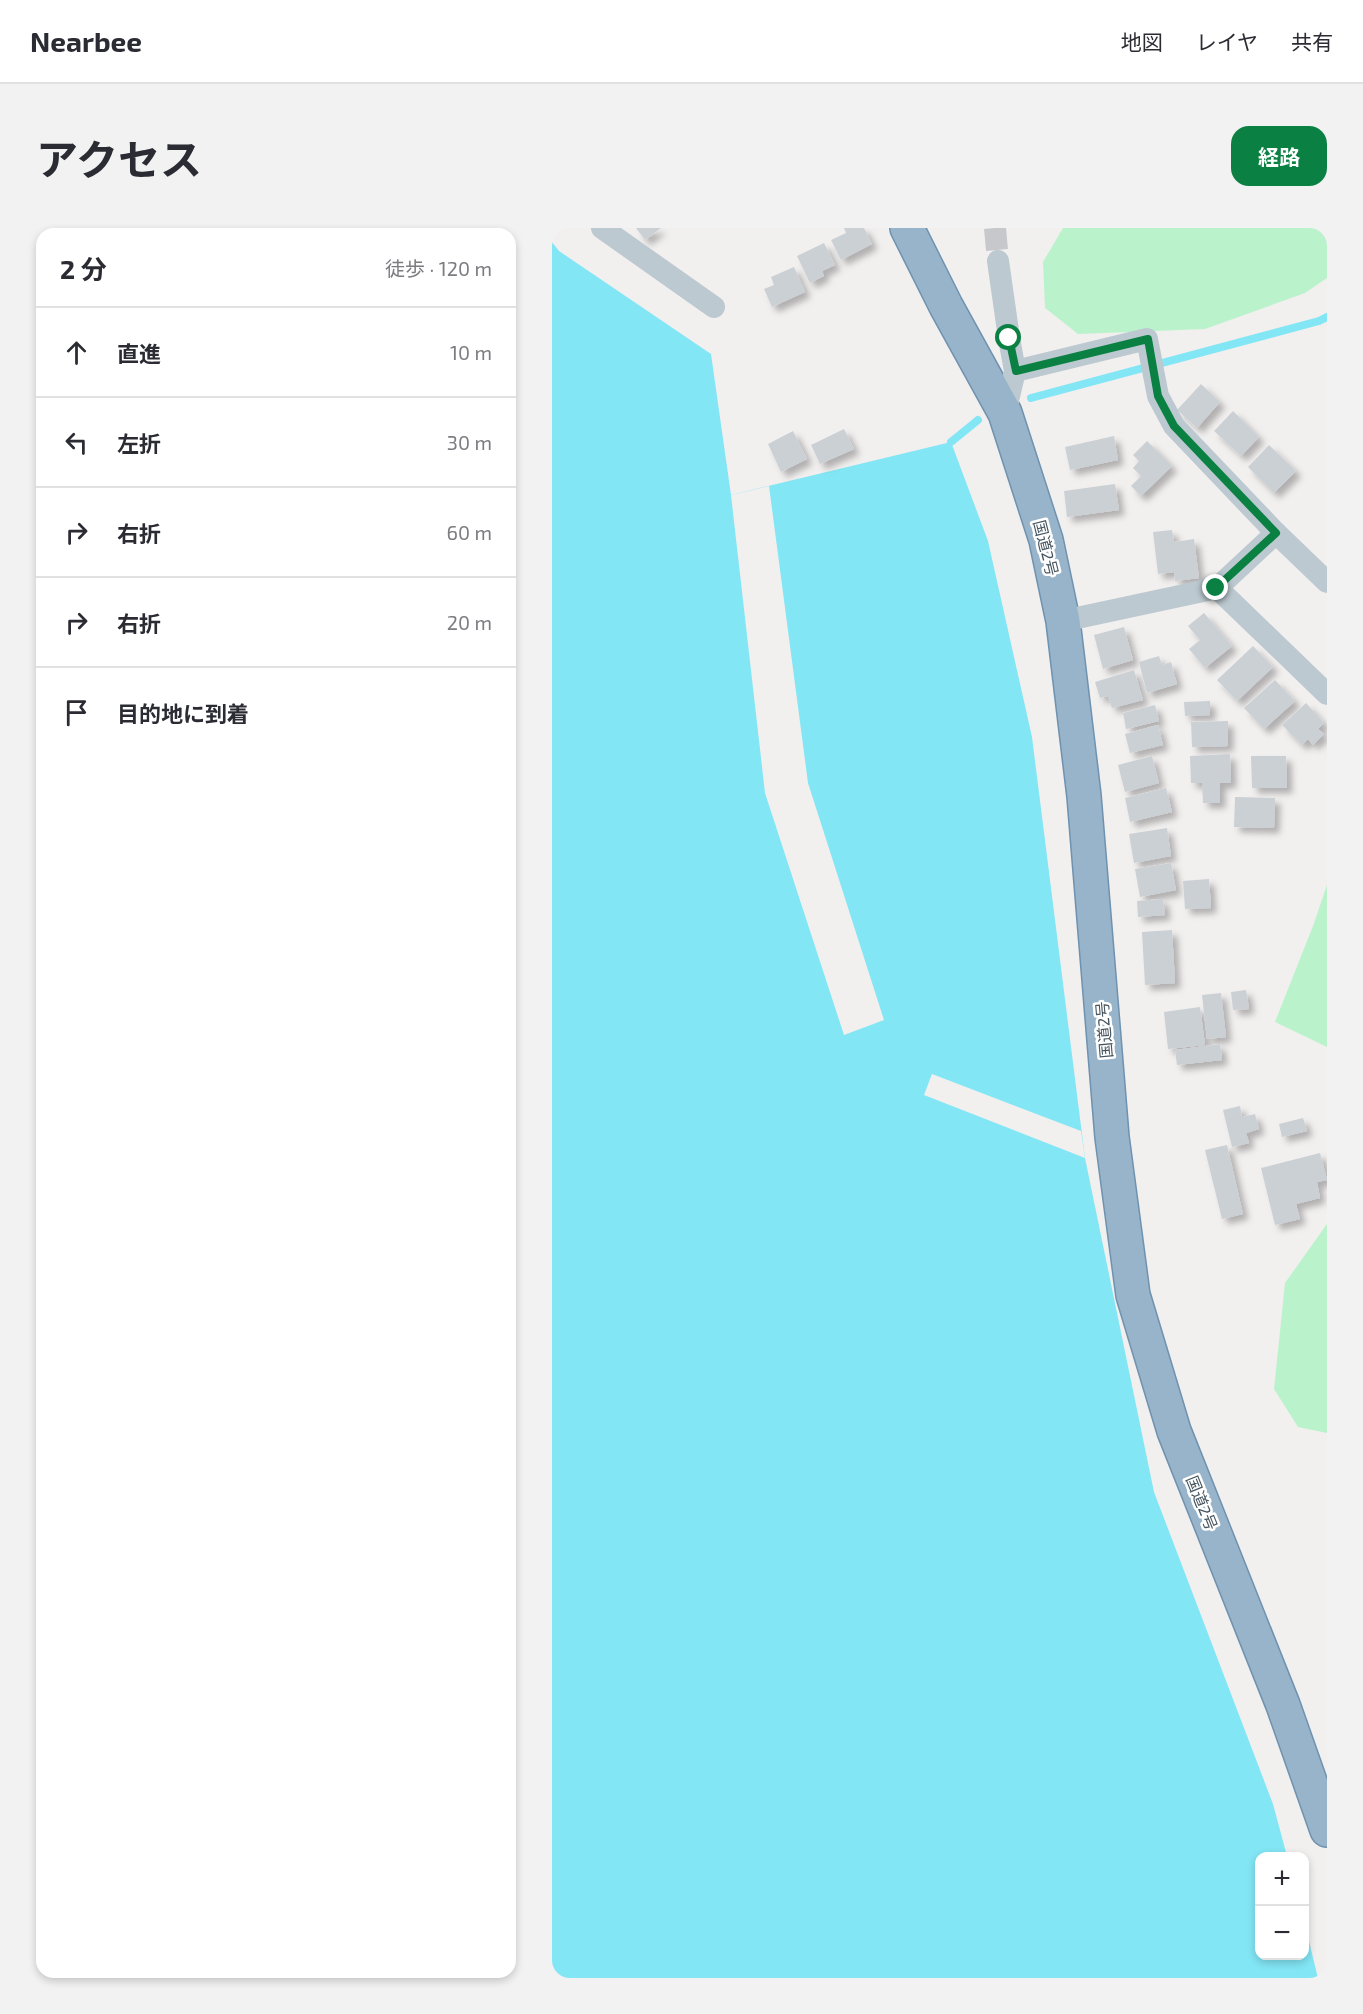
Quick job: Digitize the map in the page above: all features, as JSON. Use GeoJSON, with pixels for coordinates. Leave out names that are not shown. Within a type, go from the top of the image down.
{"type":"FeatureCollection","features":[{"type":"Feature","properties":{"kind":"highway","name":"国道2号"},"geometry":{"type":"LineString","coordinates":[[907,228],[946,306],[1005,413],[1046,540],[1063,621],[1084,796],[1112,1137],[1133,1295],[1174,1431],[1283,1705],[1327,1830]]}},
{"type":"Feature","properties":{"kind":"street"},"geometry":{"type":"LineString","coordinates":[[602,228],[714,307]]}},
{"type":"Feature","properties":{"kind":"street"},"geometry":{"type":"LineString","coordinates":[[998,261],[1016,371],[1005,413]]}},
{"type":"Feature","properties":{"kind":"street"},"geometry":{"type":"LineString","coordinates":[[1016,371],[1148,339],[1158,396],[1174,426],[1276,533],[1327,582]]}},
{"type":"Feature","properties":{"kind":"street"},"geometry":{"type":"LineString","coordinates":[[1063,621],[1216,588],[1276,533]]}},
{"type":"Feature","properties":{"kind":"street"},"geometry":{"type":"LineString","coordinates":[[1216,588],[1327,694]]}},
{"type":"Feature","properties":{"kind":"green space"},"geometry":{"type":"Polygon","coordinates":[[[1063,228],[1327,228],[1327,278],[1305,293],[1205,329],[1078,334],[1045,308],[1043,262],[1063,228]]]}},
{"type":"Feature","properties":{"kind":"green space"},"geometry":{"type":"Polygon","coordinates":[[[1327,885],[1327,1047],[1275,1022],[1327,885]]]}},
{"type":"Feature","properties":{"kind":"green space"},"geometry":{"type":"Polygon","coordinates":[[[1327,1224],[1327,1433],[1298,1427],[1274,1389],[1285,1283],[1327,1224]]]}},
{"type":"Feature","properties":{"kind":"water"},"geometry":{"type":"Polygon","coordinates":[[[552,242],[559,251],[711,354],[731,495],[951,442],[988,541],[1032,737],[1085,1158],[1154,1492],[1273,1804],[1286,1852],[1255,1852],[1255,1960],[1309,1960],[1309,1941],[1318,1978],[552,1978],[552,242]]]}},
{"type":"Feature","properties":{"kind":"pier"},"geometry":{"type":"Polygon","coordinates":[[[769,486],[808,783],[884,1020],[844,1035],[765,793],[731,495],[769,486]]]}},
{"type":"Feature","properties":{"kind":"pier"},"geometry":{"type":"Polygon","coordinates":[[[932,1074],[1081,1131],[1085,1158],[924,1095],[932,1074]]]}},
{"type":"Feature","properties":{"kind":"building"},"geometry":{"type":"Polygon","coordinates":[[[636,228],[661,228],[645,240],[636,228]]]}},
{"type":"Feature","properties":{"kind":"building"},"geometry":{"type":"Polygon","coordinates":[[[844,228],[864,228],[872,244],[841,260],[831,240],[846,233],[844,228]]]}},
{"type":"Feature","properties":{"kind":"building"},"geometry":{"type":"Polygon","coordinates":[[[824,243],[835,265],[822,271],[824,276],[810,283],[797,256],[824,243]]]}},
{"type":"Feature","properties":{"kind":"building"},"geometry":{"type":"Polygon","coordinates":[[[794,267],[805,292],[772,307],[764,289],[774,285],[771,277],[794,267]]]}},
{"type":"Feature","properties":{"kind":"building"},"geometry":{"type":"Polygon","coordinates":[[[1201,384],[1220,402],[1197,428],[1177,410],[1201,384]]]}},
{"type":"Feature","properties":{"kind":"building"},"geometry":{"type":"Polygon","coordinates":[[[1233,411],[1259,437],[1241,456],[1214,431],[1233,411]]]}},
{"type":"Feature","properties":{"kind":"building"},"geometry":{"type":"Polygon","coordinates":[[[844,429],[854,449],[820,464],[811,445],[844,429]]]}},
{"type":"Feature","properties":{"kind":"building"},"geometry":{"type":"Polygon","coordinates":[[[793,431],[807,459],[781,472],[768,444],[793,431]]]}},
{"type":"Feature","properties":{"kind":"building"},"geometry":{"type":"Polygon","coordinates":[[[1114,436],[1118,460],[1070,470],[1065,447],[1114,436]]]}},
{"type":"Feature","properties":{"kind":"building"},"geometry":{"type":"Polygon","coordinates":[[[1147,441],[1172,466],[1141,496],[1131,486],[1141,476],[1133,468],[1139,461],[1133,455],[1147,441]]]}},
{"type":"Feature","properties":{"kind":"building"},"geometry":{"type":"Polygon","coordinates":[[[1269,445],[1296,471],[1274,493],[1248,467],[1269,445]]]}},
{"type":"Feature","properties":{"kind":"building"},"geometry":{"type":"Polygon","coordinates":[[[1115,484],[1119,510],[1067,517],[1064,491],[1115,484]]]}},
{"type":"Feature","properties":{"kind":"building"},"geometry":{"type":"Polygon","coordinates":[[[1172,530],[1174,542],[1194,539],[1199,578],[1175,581],[1174,572],[1158,574],[1153,532],[1172,530]]]}},
{"type":"Feature","properties":{"kind":"building"},"geometry":{"type":"Polygon","coordinates":[[[1204,613],[1232,646],[1205,668],[1189,649],[1200,640],[1188,626],[1204,613]]]}},
{"type":"Feature","properties":{"kind":"building"},"geometry":{"type":"Polygon","coordinates":[[[1124,627],[1133,660],[1103,669],[1094,635],[1124,627]]]}},
{"type":"Feature","properties":{"kind":"building"},"geometry":{"type":"Polygon","coordinates":[[[1253,646],[1273,667],[1237,701],[1217,680],[1253,646]]]}},
{"type":"Feature","properties":{"kind":"building"},"geometry":{"type":"Polygon","coordinates":[[[1159,656],[1162,665],[1171,662],[1177,684],[1147,693],[1139,662],[1159,656]]]}},
{"type":"Feature","properties":{"kind":"building"},"geometry":{"type":"Polygon","coordinates":[[[1134,670],[1143,700],[1112,708],[1108,696],[1100,698],[1095,682],[1134,670]]]}},
{"type":"Feature","properties":{"kind":"building"},"geometry":{"type":"Polygon","coordinates":[[[1275,680],[1295,701],[1264,729],[1244,708],[1275,680]]]}},
{"type":"Feature","properties":{"kind":"building"},"geometry":{"type":"Polygon","coordinates":[[[1210,701],[1210,715],[1185,716],[1184,702],[1210,701]]]}},
{"type":"Feature","properties":{"kind":"building"},"geometry":{"type":"Polygon","coordinates":[[[1306,703],[1324,723],[1318,729],[1324,734],[1313,745],[1308,739],[1302,745],[1282,725],[1306,703]]]}},
{"type":"Feature","properties":{"kind":"building"},"geometry":{"type":"Polygon","coordinates":[[[1155,705],[1159,721],[1126,729],[1123,713],[1155,705]]]}},
{"type":"Feature","properties":{"kind":"building"},"geometry":{"type":"Polygon","coordinates":[[[1228,721],[1228,746],[1192,747],[1191,722],[1228,721]]]}},
{"type":"Feature","properties":{"kind":"building"},"geometry":{"type":"Polygon","coordinates":[[[1158,725],[1163,745],[1130,753],[1125,734],[1158,725]]]}},
{"type":"Feature","properties":{"kind":"building"},"geometry":{"type":"Polygon","coordinates":[[[1230,754],[1231,783],[1220,783],[1220,803],[1203,803],[1202,783],[1191,783],[1190,756],[1230,754]]]}},
{"type":"Feature","properties":{"kind":"building"},"geometry":{"type":"Polygon","coordinates":[[[1152,756],[1159,783],[1125,792],[1118,765],[1152,756]]]}},
{"type":"Feature","properties":{"kind":"building"},"geometry":{"type":"Polygon","coordinates":[[[1251,756],[1286,756],[1287,788],[1252,788],[1251,756]]]}},
{"type":"Feature","properties":{"kind":"building"},"geometry":{"type":"Polygon","coordinates":[[[1166,788],[1172,812],[1130,822],[1125,798],[1166,788]]]}},
{"type":"Feature","properties":{"kind":"building"},"geometry":{"type":"Polygon","coordinates":[[[1235,797],[1275,798],[1274,828],[1234,827],[1235,797]]]}},
{"type":"Feature","properties":{"kind":"building"},"geometry":{"type":"Polygon","coordinates":[[[1167,828],[1171,856],[1134,863],[1129,834],[1167,828]]]}},
{"type":"Feature","properties":{"kind":"building"},"geometry":{"type":"Polygon","coordinates":[[[1171,863],[1176,890],[1140,897],[1135,869],[1171,863]]]}},
{"type":"Feature","properties":{"kind":"building"},"geometry":{"type":"Polygon","coordinates":[[[1209,879],[1211,908],[1185,909],[1183,881],[1209,879]]]}},
{"type":"Feature","properties":{"kind":"building"},"geometry":{"type":"Polygon","coordinates":[[[1163,899],[1165,915],[1138,917],[1137,901],[1163,899]]]}},
{"type":"Feature","properties":{"kind":"building"},"geometry":{"type":"Polygon","coordinates":[[[1172,930],[1175,983],[1145,985],[1142,932],[1172,930]]]}},
{"type":"Feature","properties":{"kind":"building"},"geometry":{"type":"Polygon","coordinates":[[[1246,990],[1249,1009],[1233,1010],[1231,992],[1246,990]]]}},
{"type":"Feature","properties":{"kind":"building"},"geometry":{"type":"Polygon","coordinates":[[[1221,993],[1226,1037],[1207,1039],[1202,995],[1221,993]]]}},
{"type":"Feature","properties":{"kind":"building"},"geometry":{"type":"Polygon","coordinates":[[[1200,1007],[1205,1045],[1168,1049],[1164,1012],[1200,1007]]]}},
{"type":"Feature","properties":{"kind":"building"},"geometry":{"type":"Polygon","coordinates":[[[1220,1044],[1222,1060],[1177,1065],[1175,1050],[1220,1044]]]}},
{"type":"Feature","properties":{"kind":"building"},"geometry":{"type":"Polygon","coordinates":[[[1240,1106],[1242,1117],[1255,1114],[1259,1129],[1246,1133],[1249,1143],[1232,1147],[1223,1110],[1240,1106]]]}},
{"type":"Feature","properties":{"kind":"building"},"geometry":{"type":"Polygon","coordinates":[[[1303,1118],[1307,1131],[1282,1137],[1279,1124],[1303,1118]]]}},
{"type":"Feature","properties":{"kind":"building"},"geometry":{"type":"Polygon","coordinates":[[[1227,1145],[1243,1214],[1222,1219],[1205,1150],[1227,1145]]]}},
{"type":"Feature","properties":{"kind":"building"},"geometry":{"type":"Polygon","coordinates":[[[1320,1153],[1327,1180],[1317,1182],[1320,1198],[1296,1204],[1300,1219],[1275,1225],[1261,1168],[1320,1153]]]}},
{"type":"Feature","properties":{"kind":"waterway"},"geometry":{"type":"LineString","coordinates":[[1031,398],[1327,317]]}},
{"type":"Feature","properties":{"kind":"waterway"},"geometry":{"type":"LineString","coordinates":[[951,442],[978,420]]}},
{"type":"Feature","properties":{"kind":"tunnel"},"geometry":{"type":"LineString","coordinates":[[995,228],[998,261]]}},
{"type":"Feature","properties":{"kind":"route"},"geometry":{"type":"LineString","coordinates":[[1009,338],[1016,371],[1148,339],[1158,396],[1174,426],[1276,533],[1216,588]]}}]}
